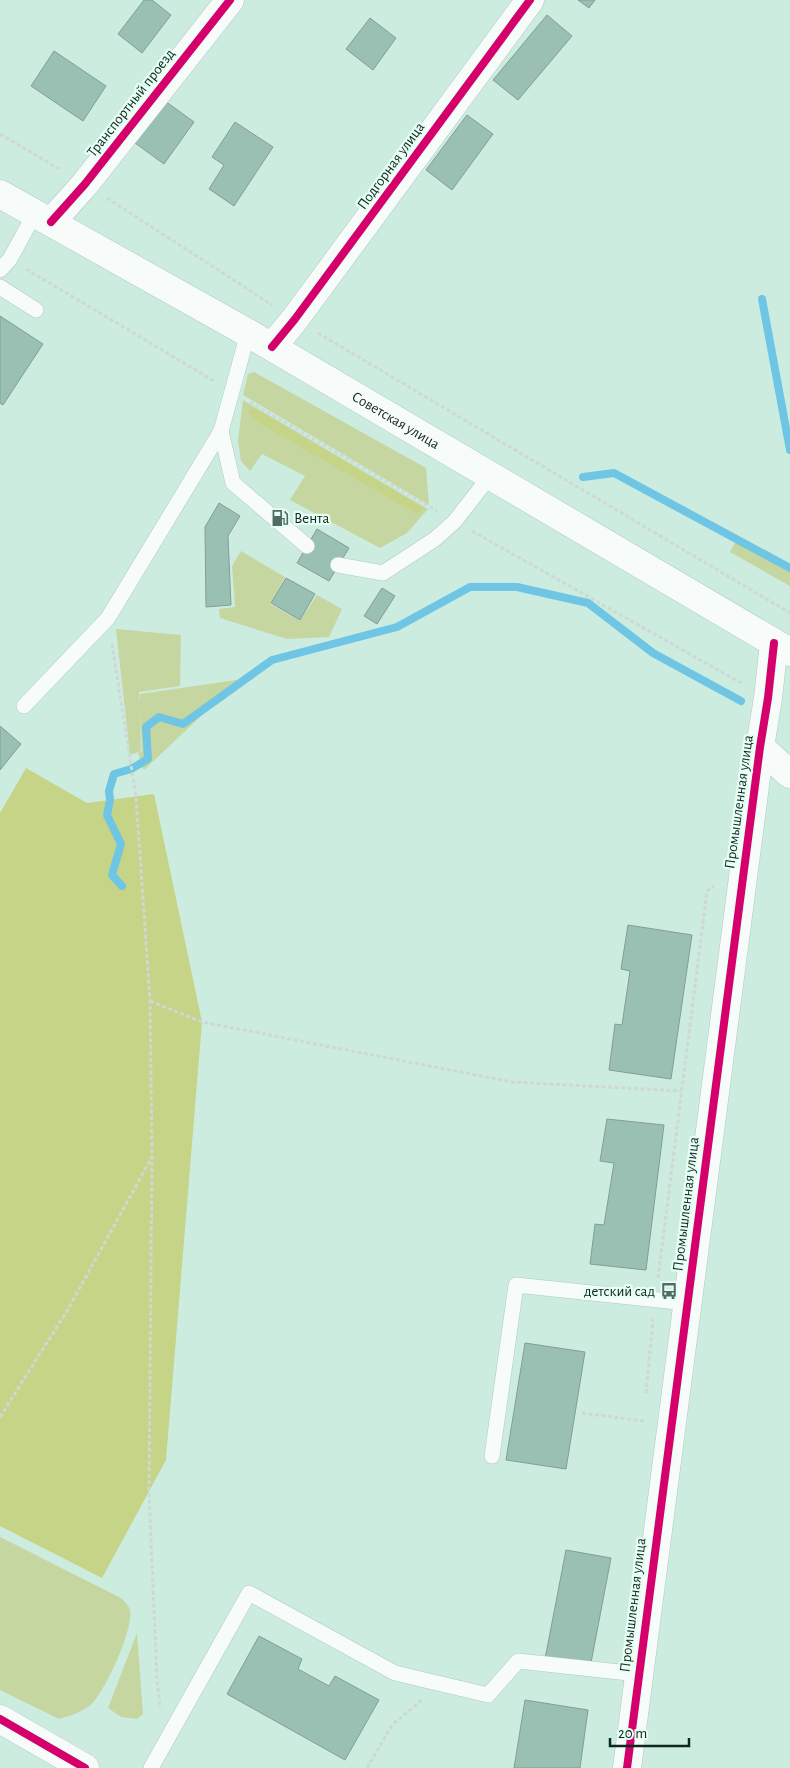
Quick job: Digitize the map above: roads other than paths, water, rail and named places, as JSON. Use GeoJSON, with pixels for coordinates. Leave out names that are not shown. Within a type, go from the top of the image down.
{"type":"FeatureCollection","features":[{"type":"Feature","properties":{"kind":"street","name":"Транспортный проезд"},"geometry":{"type":"LineString","coordinates":[[43,218],[84,184],[230,0]]}},
{"type":"Feature","properties":{"kind":"street","name":"Подгорная улица"},"geometry":{"type":"LineString","coordinates":[[272,347],[295,319],[530,0]]}},
{"type":"Feature","properties":{"kind":"street","name":"Советская улица"},"geometry":{"type":"LineString","coordinates":[[0,194],[248,333],[782,648]]}},
{"type":"Feature","properties":{"kind":"street","name":"Промышленная улица"},"geometry":{"type":"LineString","coordinates":[[627,1768],[760,746],[768,698],[782,648]]}},
{"type":"Feature","properties":{"kind":"street"},"geometry":{"type":"LineString","coordinates":[[760,746],[790,774]]}},
{"type":"Feature","properties":{"kind":"street"},"geometry":{"type":"LineString","coordinates":[[0,1719],[85,1768]]}},
{"type":"Feature","properties":{"kind":"lane"},"geometry":{"type":"LineString","coordinates":[[5,265],[43,218]]}},
{"type":"Feature","properties":{"kind":"lane"},"geometry":{"type":"LineString","coordinates":[[0,287],[36,310]]}},
{"type":"Feature","properties":{"kind":"lane"},"geometry":{"type":"LineString","coordinates":[[24,706],[108,618],[222,432],[248,333]]}},
{"type":"Feature","properties":{"kind":"lane"},"geometry":{"type":"LineString","coordinates":[[222,432],[233,483],[307,546]]}},
{"type":"Feature","properties":{"kind":"lane"},"geometry":{"type":"LineString","coordinates":[[338,565],[383,573],[435,539],[455,521],[490,476]]}},
{"type":"Feature","properties":{"kind":"lane"},"geometry":{"type":"LineString","coordinates":[[492,1456],[516,1285],[687,1303]]}},
{"type":"Feature","properties":{"kind":"lane"},"geometry":{"type":"LineString","coordinates":[[151,1768],[248,1593],[395,1673],[488,1694],[518,1661],[638,1674]]}},
{"type":"Feature","properties":{"kind":"waterway"},"geometry":{"type":"LineString","coordinates":[[762,299],[790,450]]}},
{"type":"Feature","properties":{"kind":"waterway"},"geometry":{"type":"LineString","coordinates":[[583,477],[614,473],[790,568]]}},
{"type":"Feature","properties":{"kind":"waterway"},"geometry":{"type":"LineString","coordinates":[[122,886],[112,875],[121,844],[107,815],[110,800],[109,791],[114,774],[131,769],[148,759],[146,727],[159,717],[183,724],[272,660],[397,627],[470,587],[517,587],[588,603],[653,653],[741,701]]}},
{"type":"Feature","properties":{"kind":"place","name":"Вента"},"geometry":{"type":"Point","coordinates":[280,518]}},
{"type":"Feature","properties":{"kind":"place","name":"детский сад"},"geometry":{"type":"Point","coordinates":[669,1291]}}]}
